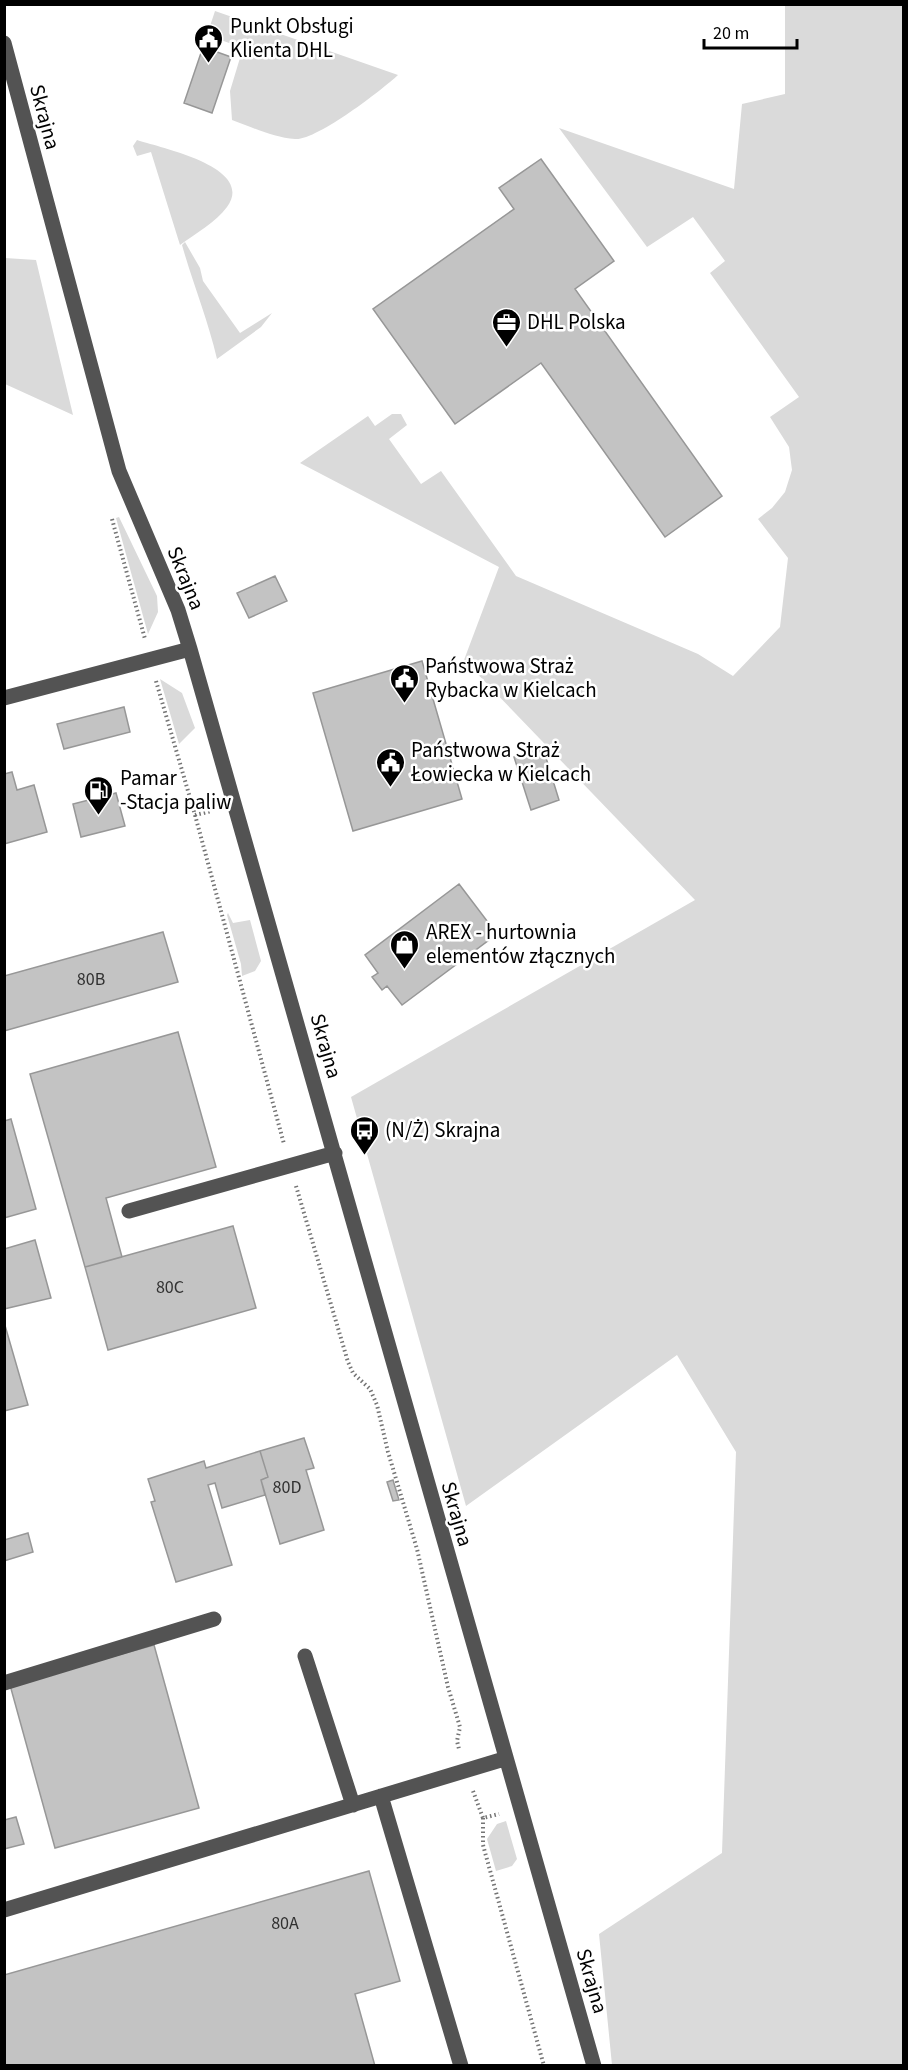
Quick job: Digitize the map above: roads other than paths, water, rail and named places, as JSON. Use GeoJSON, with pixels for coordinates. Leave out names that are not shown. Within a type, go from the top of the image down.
{"type":"FeatureCollection","features":[{"type":"Feature","properties":{"kind":"street","name":"Skrajna"},"geometry":{"type":"LineString","coordinates":[[4,43],[119,471],[178,610],[190,650],[335,1153],[504,1759],[594,2066]]}},
{"type":"Feature","properties":{"kind":"street"},"geometry":{"type":"LineString","coordinates":[[4,698],[190,650]]}},
{"type":"Feature","properties":{"kind":"street"},"geometry":{"type":"LineString","coordinates":[[129,1211],[335,1153]]}},
{"type":"Feature","properties":{"kind":"street"},"geometry":{"type":"LineString","coordinates":[[4,1683],[214,1619]]}},
{"type":"Feature","properties":{"kind":"street"},"geometry":{"type":"LineString","coordinates":[[305,1656],[352,1805]]}},
{"type":"Feature","properties":{"kind":"street"},"geometry":{"type":"LineString","coordinates":[[4,1910],[504,1759]]}},
{"type":"Feature","properties":{"kind":"street"},"geometry":{"type":"LineString","coordinates":[[381,1796],[461,2066]]}},
{"type":"Feature","properties":{"kind":"place","name":"Punkt Obsługi Klienta DHL"},"geometry":{"type":"Point","coordinates":[209,64]}},
{"type":"Feature","properties":{"kind":"place","name":"DHL Polska"},"geometry":{"type":"Point","coordinates":[506,348]}},
{"type":"Feature","properties":{"kind":"place","name":"Państwowa Straż Rybacka w Kielcach"},"geometry":{"type":"Point","coordinates":[404,704]}},
{"type":"Feature","properties":{"kind":"place","name":"Państwowa Straż Łowiecka w Kielcach"},"geometry":{"type":"Point","coordinates":[390,788]}},
{"type":"Feature","properties":{"kind":"place","name":"Pamar -Stacja paliw"},"geometry":{"type":"Point","coordinates":[99,816]}},
{"type":"Feature","properties":{"kind":"place","name":"AREX - hurtownia elementów złącznych"},"geometry":{"type":"Point","coordinates":[405,970]}},
{"type":"Feature","properties":{"kind":"place","name":"(N/Ż) Skrajna"},"geometry":{"type":"Point","coordinates":[364,1156]}}]}
